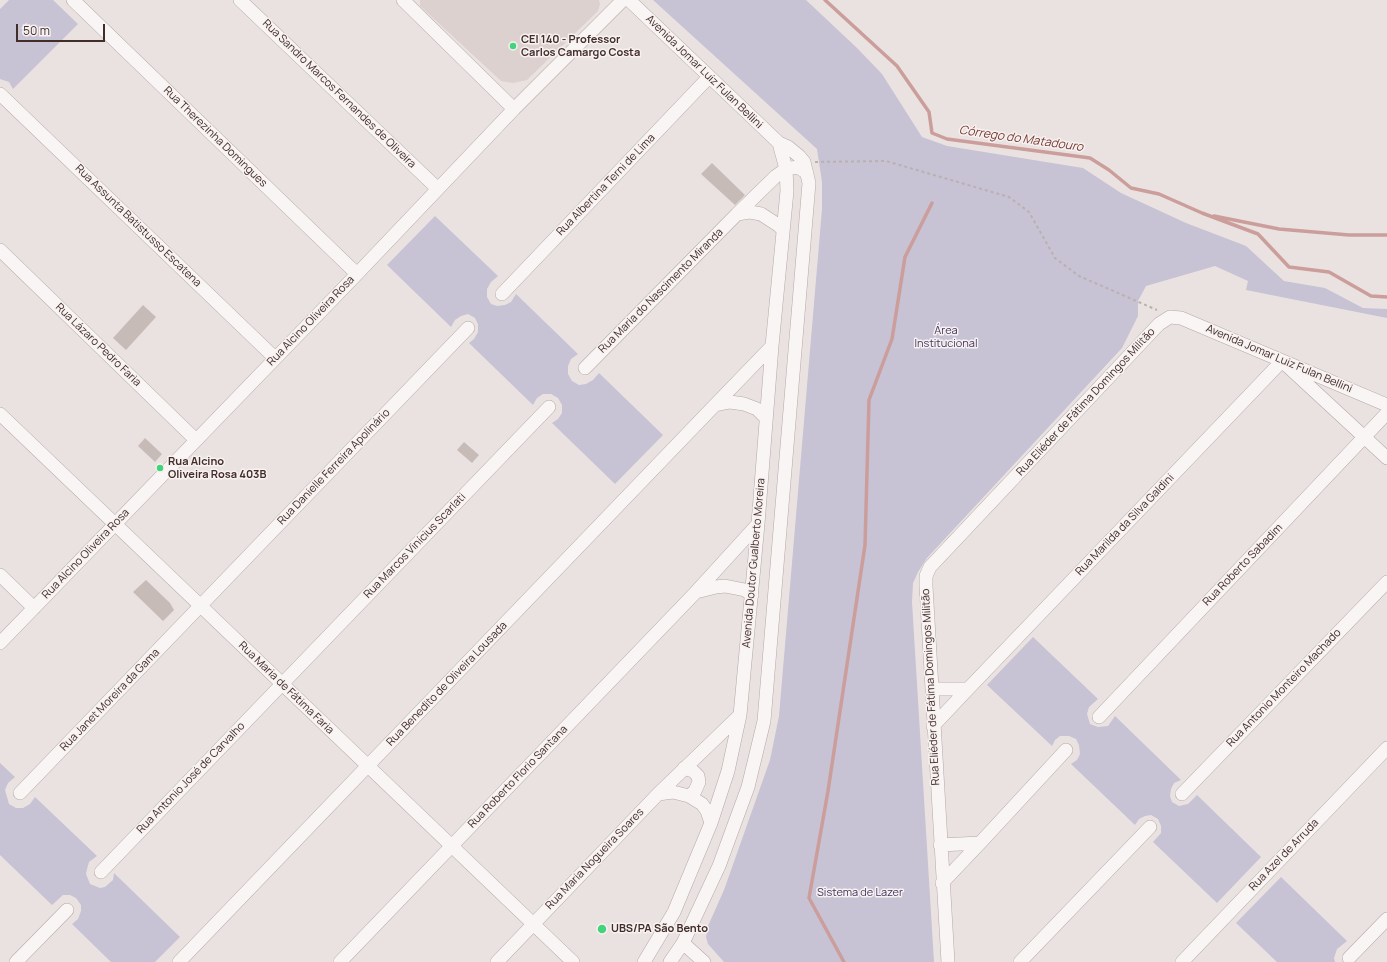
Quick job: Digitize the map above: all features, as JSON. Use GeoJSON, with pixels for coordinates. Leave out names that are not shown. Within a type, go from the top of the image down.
{"type":"FeatureCollection","features":[{"type":"Feature","properties":{"kind":"street","name":"Rua Therezinha Domingues"},"geometry":{"type":"LineString","coordinates":[[73,0],[357,274]]}},
{"type":"Feature","properties":{"kind":"street","name":"Rua Sandro Marcos Fernandes de Oliveira"},"geometry":{"type":"LineString","coordinates":[[240,0],[438,189]]}},
{"type":"Feature","properties":{"kind":"street"},"geometry":{"type":"LineString","coordinates":[[403,0],[514,109]]}},
{"type":"Feature","properties":{"kind":"street","name":"Rua Alcino Oliveira Rosa"},"geometry":{"type":"LineString","coordinates":[[0,643],[357,274],[514,109],[623,0]]}},
{"type":"Feature","properties":{"kind":"street","name":"Avenida Jomar Luiz Fulan Bellini"},"geometry":{"type":"LineString","coordinates":[[629,0],[785,150],[806,167]]}},
{"type":"Feature","properties":{"kind":"street","name":"Rua Albertina Terni de Lima"},"geometry":{"type":"LineString","coordinates":[[502,294],[709,77]]}},
{"type":"Feature","properties":{"kind":"street","name":"Rua Assunta Batistusso Escatena"},"geometry":{"type":"LineString","coordinates":[[0,94],[275,358]]}},
{"type":"Feature","properties":{"kind":"street","name":"Avenida Doutor Gualberto Moreira"},"geometry":{"type":"LineString","coordinates":[[644,962],[674,912],[711,822],[728,771],[740,715],[752,595],[772,346],[787,191],[785,150]]}},
{"type":"Feature","properties":{"kind":"street"},"geometry":{"type":"LineString","coordinates":[[786,169],[806,167]]}},
{"type":"Feature","properties":{"kind":"street","name":"Avenida Doutor Gualberto Moreira"},"geometry":{"type":"LineString","coordinates":[[670,962],[683,943],[720,866],[748,787],[764,721],[807,211],[809,183],[806,167]]}},
{"type":"Feature","properties":{"kind":"street","name":"Rua Maria do Nascimento Miranda"},"geometry":{"type":"LineString","coordinates":[[585,368],[737,214],[776,176],[786,169]]}},
{"type":"Feature","properties":{"kind":"street"},"geometry":{"type":"LineString","coordinates":[[737,214],[750,212],[761,214],[783,230]]}},
{"type":"Feature","properties":{"kind":"street","name":"Rua Lázaro Pedro Faria"},"geometry":{"type":"LineString","coordinates":[[0,250],[196,440]]}},
{"type":"Feature","properties":{"kind":"street","name":"Avenida Jomar Luiz Fulan Bellini"},"geometry":{"type":"LineString","coordinates":[[1170,317],[1181,318],[1387,405]]}},
{"type":"Feature","properties":{"kind":"street","name":"Rua Eliéder de Fátima Domingos Militão"},"geometry":{"type":"LineString","coordinates":[[948,962],[933,726],[926,576],[930,567],[1159,324],[1170,317]]}},
{"type":"Feature","properties":{"kind":"street","name":"Rua Danielle Ferreira Apolinário"},"geometry":{"type":"LineString","coordinates":[[200,606],[468,328]]}},
{"type":"Feature","properties":{"kind":"street","name":"Rua Benedito de Oliveira Lousada"},"geometry":{"type":"LineString","coordinates":[[179,962],[772,346]]}},
{"type":"Feature","properties":{"kind":"street"},"geometry":{"type":"LineString","coordinates":[[1282,360],[1387,458]]}},
{"type":"Feature","properties":{"kind":"street","name":"Rua Marilda da Silva Galdini"},"geometry":{"type":"LineString","coordinates":[[933,726],[1282,360]]}},
{"type":"Feature","properties":{"kind":"street"},"geometry":{"type":"LineString","coordinates":[[715,405],[730,402],[744,404],[757,408],[766,418]]}},
{"type":"Feature","properties":{"kind":"street","name":"Rua Marcos Vinícius Scarlati"},"geometry":{"type":"LineString","coordinates":[[282,684],[549,407]]}},
{"type":"Feature","properties":{"kind":"street","name":"Rua Roberto Sabadim"},"geometry":{"type":"LineString","coordinates":[[1099,717],[1387,413]]}},
{"type":"Feature","properties":{"kind":"street","name":"Rua Maria de Fátima Faria"},"geometry":{"type":"LineString","coordinates":[[0,414],[114,525],[572,962]]}},
{"type":"Feature","properties":{"kind":"street","name":"Rua Roberto Florio Santana"},"geometry":{"type":"LineString","coordinates":[[340,962],[696,592],[758,524]]}},
{"type":"Feature","properties":{"kind":"street"},"geometry":{"type":"LineString","coordinates":[[0,575],[34,608]]}},
{"type":"Feature","properties":{"kind":"street","name":"Rua Antonio Monteiro Machado"},"geometry":{"type":"LineString","coordinates":[[1182,794],[1387,582]]}},
{"type":"Feature","properties":{"kind":"street","name":"Rua Roberto Florio Santana"},"geometry":{"type":"LineString","coordinates":[[696,592],[716,586],[725,586],[745,590],[752,595]]}},
{"type":"Feature","properties":{"kind":"street","name":"Rua Janet Moreira da Gama"},"geometry":{"type":"LineString","coordinates":[[20,793],[200,606]]}},
{"type":"Feature","properties":{"kind":"street","name":"Rua Antonio José de Carvalho"},"geometry":{"type":"LineString","coordinates":[[101,872],[282,684]]}},
{"type":"Feature","properties":{"kind":"street"},"geometry":{"type":"LineString","coordinates":[[932,689],[968,689]]}},
{"type":"Feature","properties":{"kind":"street","name":"Rua Maria Nogueira Soares"},"geometry":{"type":"LineString","coordinates":[[497,962],[658,794],[740,715]]}},
{"type":"Feature","properties":{"kind":"street","name":"Rua Azel de Arruda"},"geometry":{"type":"LineString","coordinates":[[1182,962],[1387,748]]}},
{"type":"Feature","properties":{"kind":"street"},"geometry":{"type":"LineString","coordinates":[[942,883],[1066,750]]}},
{"type":"Feature","properties":{"kind":"street"},"geometry":{"type":"LineString","coordinates":[[684,768],[693,771],[698,776],[699,782],[695,791],[689,796]]}},
{"type":"Feature","properties":{"kind":"street"},"geometry":{"type":"LineString","coordinates":[[658,794],[673,792],[689,796],[702,804],[711,822]]}},
{"type":"Feature","properties":{"kind":"street"},"geometry":{"type":"LineString","coordinates":[[1020,962],[1150,827]]}},
{"type":"Feature","properties":{"kind":"street"},"geometry":{"type":"LineString","coordinates":[[940,845],[980,843]]}},
{"type":"Feature","properties":{"kind":"street"},"geometry":{"type":"LineString","coordinates":[[16,962],[66,910]]}},
{"type":"Feature","properties":{"kind":"street"},"geometry":{"type":"LineString","coordinates":[[1349,958],[1387,919]]}},
{"type":"Feature","properties":{"kind":"street"},"geometry":{"type":"LineString","coordinates":[[683,943],[704,962]]}},
{"type":"Feature","properties":{"kind":"path"},"geometry":{"type":"LineString","coordinates":[[806,167],[886,161],[1008,197],[1029,212],[1055,258],[1079,276],[1138,300],[1170,317]]}},
{"type":"Feature","properties":{"kind":"shaded area","name":"CEI 140 - Professor Carlos Camargo Costa"},"geometry":{"type":"Polygon","coordinates":[[[420,0],[599,0],[600,4],[598,11],[527,80],[513,83],[501,81],[420,6],[420,0]]]}},
{"type":"Feature","properties":{"kind":"green space"},"geometry":{"type":"Polygon","coordinates":[[[9,0],[53,0],[78,24],[13,89],[9,82],[0,79],[0,9],[9,0]]]}},
{"type":"Feature","properties":{"kind":"green space","name":"Área Institucional"},"geometry":{"type":"Polygon","coordinates":[[[653,0],[806,0],[882,74],[922,137],[947,146],[1083,168],[1121,193],[1186,223],[1246,246],[1284,281],[1325,288],[1363,308],[1387,309],[1387,318],[1246,290],[1248,281],[1215,266],[1146,286],[1138,301],[1138,316],[1122,348],[927,558],[913,583],[912,602],[934,962],[724,962],[708,944],[706,937],[708,926],[724,890],[770,760],[779,716],[822,209],[822,182],[817,149],[653,0]]]}},
{"type":"Feature","properties":{"kind":"green space"},"geometry":{"type":"Polygon","coordinates":[[[435,216],[498,276],[491,282],[487,289],[487,297],[491,304],[497,306],[505,305],[511,302],[516,294],[578,354],[571,359],[568,366],[568,374],[572,381],[579,385],[586,384],[593,380],[599,373],[663,435],[615,484],[552,423],[558,419],[562,413],[562,405],[558,398],[551,394],[543,394],[537,398],[533,405],[469,343],[474,339],[478,332],[478,324],[475,318],[468,314],[461,316],[455,320],[451,327],[387,265],[435,216]]]}},
{"type":"Feature","properties":{"kind":"green space"},"geometry":{"type":"Polygon","coordinates":[[[1033,637],[1098,699],[1089,707],[1087,714],[1090,724],[1098,727],[1108,726],[1115,716],[1181,780],[1174,783],[1171,789],[1170,796],[1172,802],[1179,806],[1188,804],[1197,795],[1261,857],[1217,903],[1153,842],[1161,833],[1161,826],[1158,819],[1151,815],[1145,816],[1139,819],[1135,825],[1071,764],[1077,760],[1080,754],[1079,745],[1076,739],[1069,736],[1060,736],[1055,740],[1052,746],[987,685],[1033,637]]]}},
{"type":"Feature","properties":{"kind":"green space"},"geometry":{"type":"Polygon","coordinates":[[[0,763],[15,777],[8,783],[5,790],[9,804],[16,808],[23,808],[30,804],[35,797],[97,856],[89,862],[87,869],[86,874],[90,884],[100,888],[105,887],[113,880],[114,873],[180,937],[155,962],[111,962],[72,924],[78,919],[81,911],[81,905],[76,898],[70,895],[63,895],[52,905],[0,855],[0,763]]]}},
{"type":"Feature","properties":{"kind":"green space"},"geometry":{"type":"Polygon","coordinates":[[[1281,877],[1347,941],[1337,949],[1334,958],[1335,962],[1277,962],[1236,923],[1281,877]]]}},
{"type":"Feature","properties":{"kind":"building"},"geometry":{"type":"Polygon","coordinates":[[[712,163],[745,195],[735,205],[701,174],[712,163]]]}},
{"type":"Feature","properties":{"kind":"building"},"geometry":{"type":"Polygon","coordinates":[[[143,305],[156,317],[126,350],[113,338],[143,305]]]}},
{"type":"Feature","properties":{"kind":"building"},"geometry":{"type":"Polygon","coordinates":[[[145,438],[162,454],[155,462],[138,446],[145,438]]]}},
{"type":"Feature","properties":{"kind":"building"},"geometry":{"type":"Polygon","coordinates":[[[464,442],[479,455],[472,463],[457,450],[464,442]]]}},
{"type":"Feature","properties":{"kind":"building"},"geometry":{"type":"Polygon","coordinates":[[[146,580],[170,603],[174,610],[163,621],[133,592],[146,580]]]}},
{"type":"Feature","properties":{"kind":"waterway","name":"Córrego do Matadouro"},"geometry":{"type":"LineString","coordinates":[[825,0],[897,66],[929,112],[932,133],[947,139],[1090,158],[1109,170],[1131,188],[1159,194],[1202,213],[1258,234],[1289,267],[1329,272],[1371,296],[1387,297]]}},
{"type":"Feature","properties":{"kind":"waterway"},"geometry":{"type":"LineString","coordinates":[[844,962],[809,898],[828,791],[865,545],[869,400],[892,339],[905,257],[932,203]]}},
{"type":"Feature","properties":{"kind":"waterway"},"geometry":{"type":"LineString","coordinates":[[1214,216],[1279,229],[1349,235],[1387,235]]}},
{"type":"Feature","properties":{"kind":"place","name":"CEI 140 - Professor Carlos Camargo Costa"},"geometry":{"type":"Point","coordinates":[513,46]}},
{"type":"Feature","properties":{"kind":"place","name":"Rua Alcino Oliveira Rosa 403B"},"geometry":{"type":"Point","coordinates":[160,468]}},
{"type":"Feature","properties":{"kind":"place","name":"UBS/PA São Bento"},"geometry":{"type":"Point","coordinates":[602,929]}},
{"type":"Feature","properties":{"kind":"park label","name":"Sistema de Lazer"},"geometry":{"type":"Point","coordinates":[860,893]}}]}
